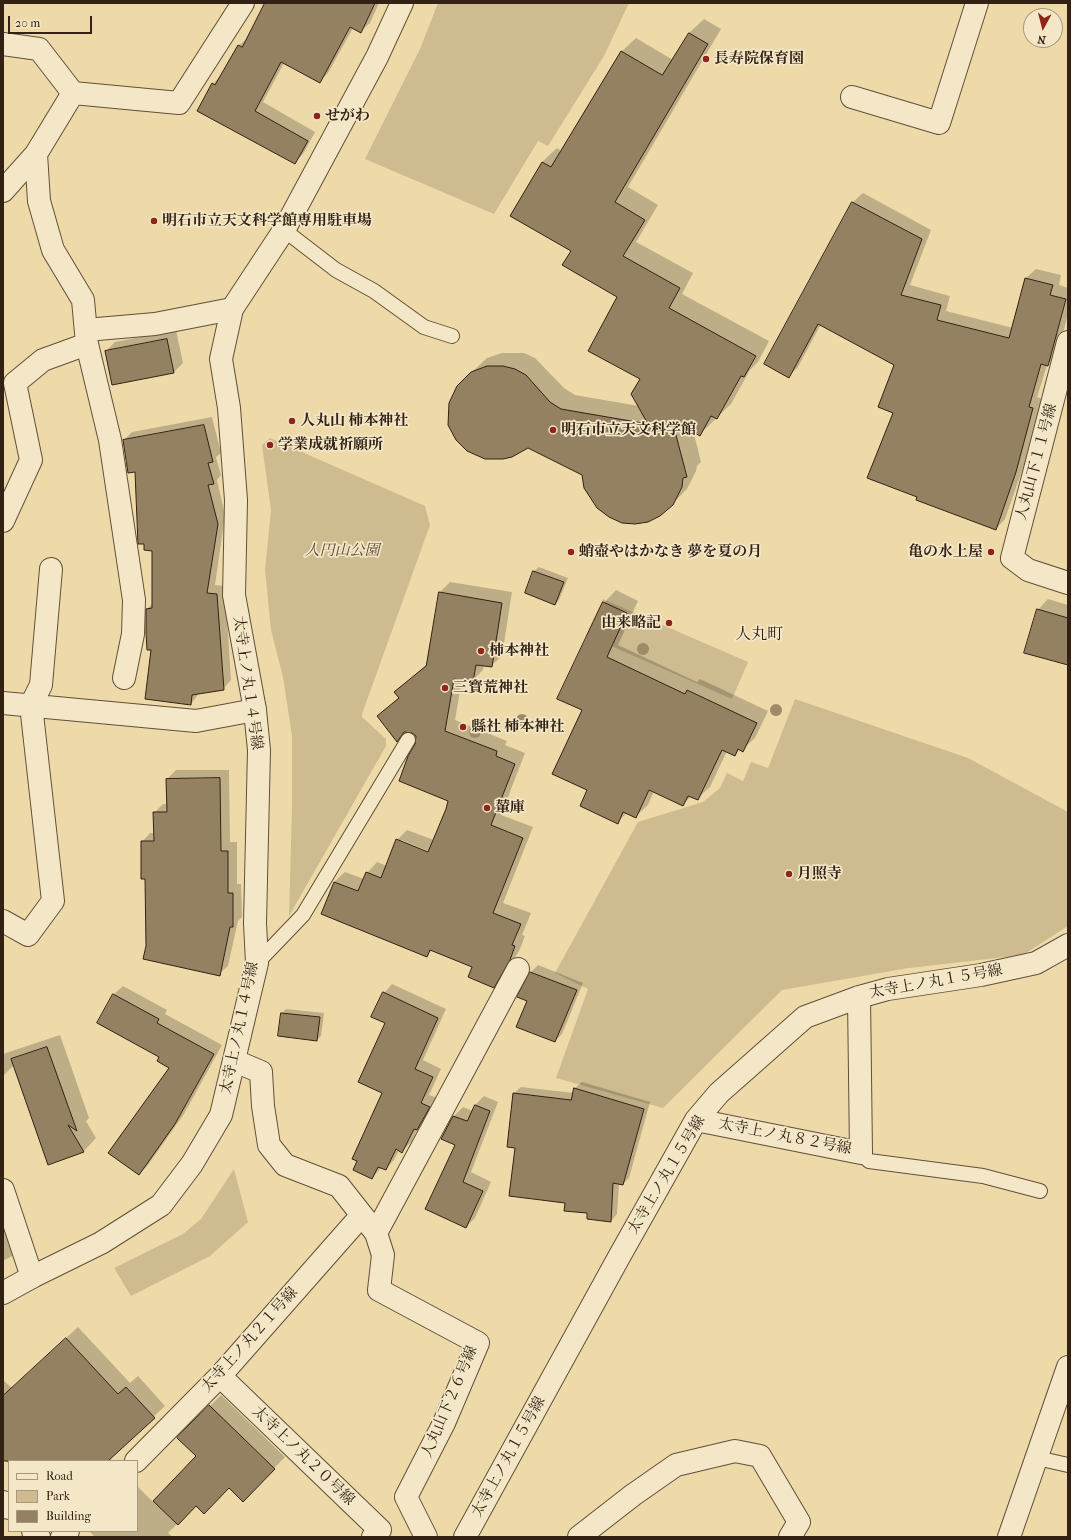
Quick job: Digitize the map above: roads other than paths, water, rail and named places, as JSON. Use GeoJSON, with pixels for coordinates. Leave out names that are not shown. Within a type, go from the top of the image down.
{"type":"FeatureCollection","features":[{"type":"Feature","properties":{"kind":"street"},"geometry":{"type":"LineString","coordinates":[[3,44],[39,49],[73,93],[179,103],[243,3]]}},
{"type":"Feature","properties":{"kind":"street","name":"太寺上ノ丸１４号線"},"geometry":{"type":"LineString","coordinates":[[3,1293],[101,1243],[161,1205],[192,1164],[221,1115],[257,963],[255,923],[259,750],[255,710],[234,595],[236,500],[229,408],[221,359],[232,309],[284,230],[377,57],[402,3]]}},
{"type":"Feature","properties":{"kind":"street"},"geometry":{"type":"LineString","coordinates":[[852,97],[939,123],[977,3]]}},
{"type":"Feature","properties":{"kind":"street"},"geometry":{"type":"LineString","coordinates":[[3,191],[36,154],[73,93]]}},
{"type":"Feature","properties":{"kind":"street"},"geometry":{"type":"LineString","coordinates":[[36,154],[39,201],[53,250],[83,300],[87,337],[110,440],[134,600],[133,634],[124,678]]}},
{"type":"Feature","properties":{"kind":"street"},"geometry":{"type":"LineString","coordinates":[[3,521],[32,460],[9,386],[43,360],[87,337],[232,309]]}},
{"type":"Feature","properties":{"kind":"street","name":"人丸山下１１号線"},"geometry":{"type":"LineString","coordinates":[[1068,342],[1012,558],[1028,570],[1068,583]]}},
{"type":"Feature","properties":{"kind":"street"},"geometry":{"type":"LineString","coordinates":[[3,921],[28,935],[53,901],[31,706],[41,685],[50,569]]}},
{"type":"Feature","properties":{"kind":"street"},"geometry":{"type":"LineString","coordinates":[[3,703],[196,721],[255,710]]}},
{"type":"Feature","properties":{"kind":"street","name":"太寺上ノ丸１５号線"},"geometry":{"type":"LineString","coordinates":[[465,1537],[618,1257],[696,1120],[719,1093],[805,1017],[888,988],[981,975],[1036,963],[1068,945]]}},
{"type":"Feature","properties":{"kind":"street"},"geometry":{"type":"LineString","coordinates":[[235,1061],[261,1072],[263,1106],[269,1145],[285,1165],[339,1186],[361,1216],[376,1233],[518,969]]}},
{"type":"Feature","properties":{"kind":"street","name":"太寺上ノ丸８２号線"},"geometry":{"type":"LineString","coordinates":[[696,1120],[861,1153],[859,997]]}},
{"type":"Feature","properties":{"kind":"street"},"geometry":{"type":"LineString","coordinates":[[3,1190],[32,1277]]}},
{"type":"Feature","properties":{"kind":"street","name":"太寺上ノ丸２１号線"},"geometry":{"type":"LineString","coordinates":[[137,1460],[220,1376],[361,1216]]}},
{"type":"Feature","properties":{"kind":"street","name":"人丸山下２６号線"},"geometry":{"type":"LineString","coordinates":[[376,1233],[383,1255],[379,1290],[478,1343],[444,1423],[406,1497],[426,1537]]}},
{"type":"Feature","properties":{"kind":"street"},"geometry":{"type":"LineString","coordinates":[[1009,1537],[1068,1367]]}},
{"type":"Feature","properties":{"kind":"street","name":"太寺上ノ丸２０号線"},"geometry":{"type":"LineString","coordinates":[[220,1376],[380,1530],[373,1537]]}},
{"type":"Feature","properties":{"kind":"street"},"geometry":{"type":"LineString","coordinates":[[579,1537],[633,1495],[676,1465],[735,1451],[760,1456],[799,1522],[790,1537]]}},
{"type":"Feature","properties":{"kind":"lane"},"geometry":{"type":"LineString","coordinates":[[284,230],[336,270],[374,291],[424,326],[452,336]]}},
{"type":"Feature","properties":{"kind":"lane"},"geometry":{"type":"LineString","coordinates":[[257,963],[303,915],[408,740]]}},
{"type":"Feature","properties":{"kind":"lane"},"geometry":{"type":"LineString","coordinates":[[861,1153],[869,1161],[983,1176],[1040,1191]]}},
{"type":"Feature","properties":{"kind":"lane"},"geometry":{"type":"LineString","coordinates":[[1037,1458],[1068,1465]]}},
{"type":"Feature","properties":{"kind":"place","name":"長寿院保育園"},"geometry":{"type":"Point","coordinates":[706,59]}},
{"type":"Feature","properties":{"kind":"place","name":"せがわ"},"geometry":{"type":"Point","coordinates":[317,116]}},
{"type":"Feature","properties":{"kind":"place","name":"明石市立天文科学館専用駐車場"},"geometry":{"type":"Point","coordinates":[154,221]}},
{"type":"Feature","properties":{"kind":"place","name":"人丸山 柿本神社"},"geometry":{"type":"Point","coordinates":[292,421]}},
{"type":"Feature","properties":{"kind":"place","name":"明石市立天文科学館"},"geometry":{"type":"Point","coordinates":[553,430]}},
{"type":"Feature","properties":{"kind":"place","name":"学業成就祈願所"},"geometry":{"type":"Point","coordinates":[270,445]}},
{"type":"Feature","properties":{"kind":"place","name":"蛸壺やはかなき 夢を夏の月"},"geometry":{"type":"Point","coordinates":[571,552]}},
{"type":"Feature","properties":{"kind":"place","name":"亀の水上屋"},"geometry":{"type":"Point","coordinates":[991,552]}},
{"type":"Feature","properties":{"kind":"place","name":"由来略記"},"geometry":{"type":"Point","coordinates":[669,623]}},
{"type":"Feature","properties":{"kind":"place","name":"柿本神社"},"geometry":{"type":"Point","coordinates":[481,651]}},
{"type":"Feature","properties":{"kind":"place","name":"三寳荒神社"},"geometry":{"type":"Point","coordinates":[445,688]}},
{"type":"Feature","properties":{"kind":"place","name":"縣社 柿本神社"},"geometry":{"type":"Point","coordinates":[463,727]}},
{"type":"Feature","properties":{"kind":"place","name":"輦庫"},"geometry":{"type":"Point","coordinates":[487,808]}},
{"type":"Feature","properties":{"kind":"place","name":"月照寺"},"geometry":{"type":"Point","coordinates":[789,874]}},
{"type":"Feature","properties":{"kind":"district","name":"人丸町"},"geometry":{"type":"Point","coordinates":[759,635]}},
{"type":"Feature","properties":{"kind":"park label","name":"人円山公園"},"geometry":{"type":"Point","coordinates":[342,551]}}]}
